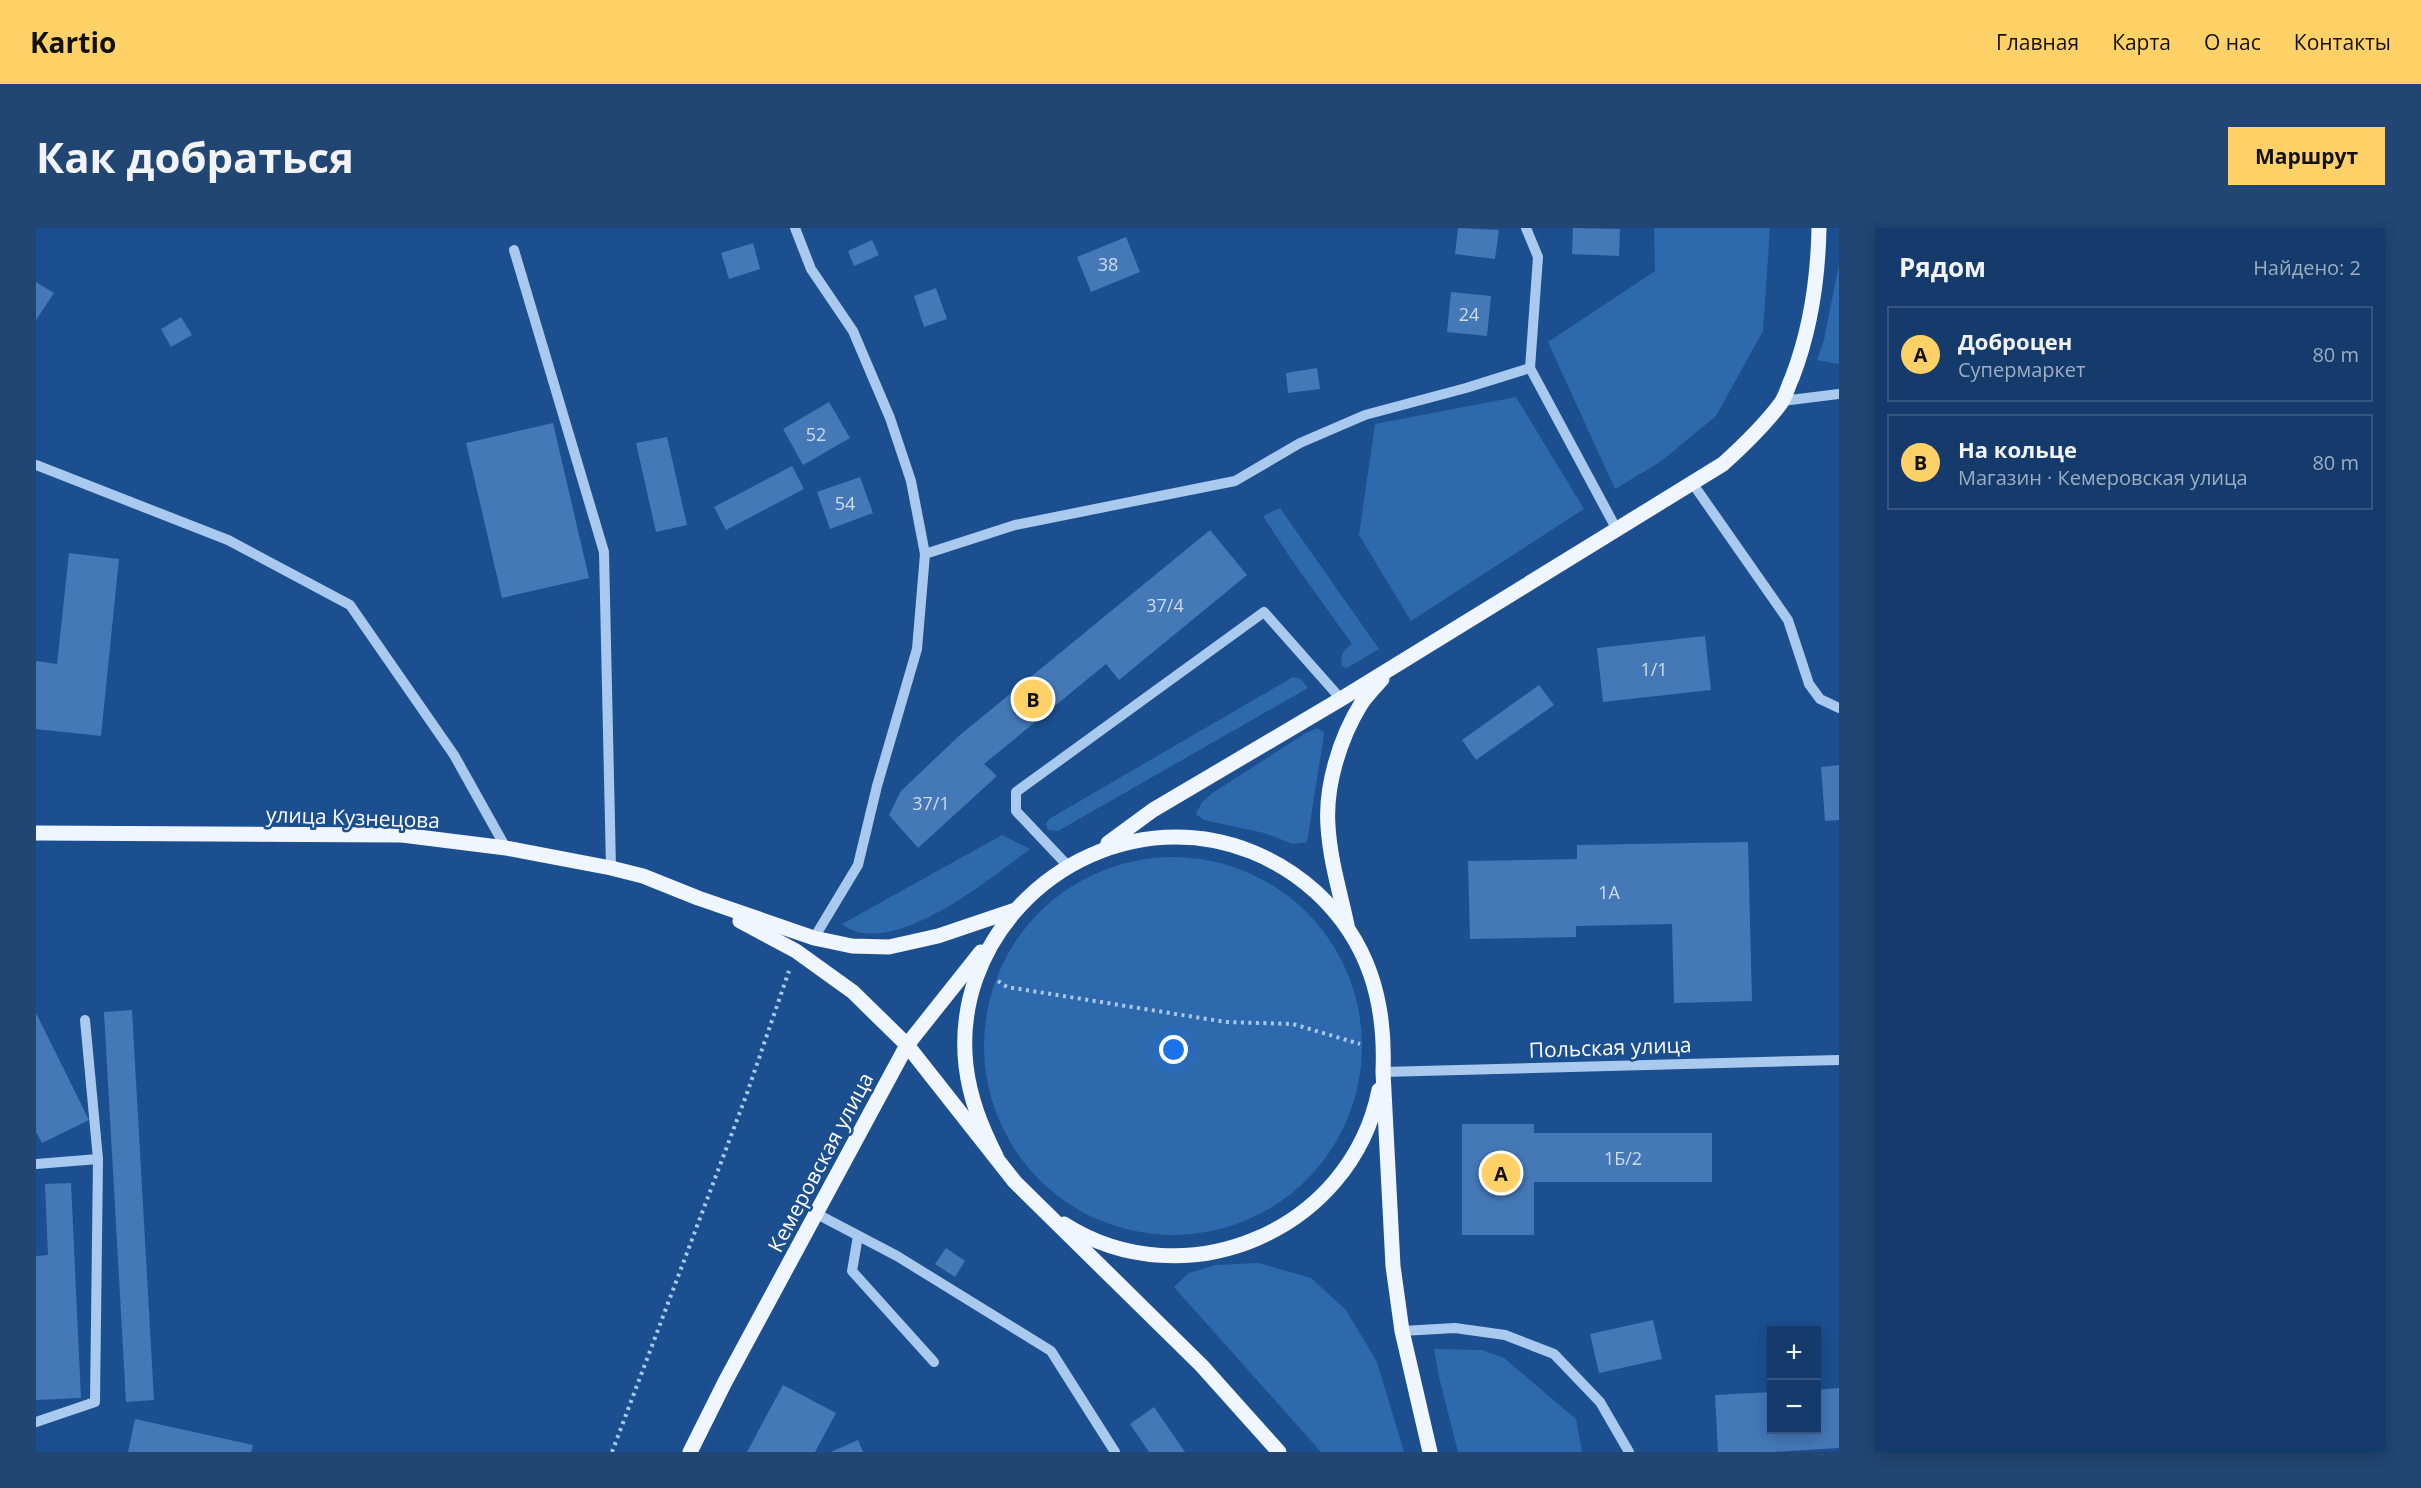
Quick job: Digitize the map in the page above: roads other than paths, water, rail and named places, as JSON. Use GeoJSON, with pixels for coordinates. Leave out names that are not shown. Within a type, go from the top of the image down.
{"type":"FeatureCollection","features":[{"type":"Feature","properties":{"kind":"main road"},"geometry":{"type":"LineString","coordinates":[[1096,852],[1153,810],[1341,699],[1723,464],[1753,437],[1782,401],[1799,359],[1811,315],[1818,269],[1818,228]]}},
{"type":"Feature","properties":{"kind":"main road"},"geometry":{"type":"LineString","coordinates":[[1348,928],[1331,854],[1328,823],[1330,790],[1342,742],[1362,703],[1390,669]]}},
{"type":"Feature","properties":{"kind":"main road","name":"улица Кузнецова"},"geometry":{"type":"LineString","coordinates":[[36,833],[402,835],[506,848],[611,868],[643,876],[698,898]]}},
{"type":"Feature","properties":{"kind":"main road"},"geometry":{"type":"LineString","coordinates":[[996,1155],[981,1127],[971,1096],[966,1064],[965,1032],[968,1010],[980,968],[995,938],[1015,910],[1040,885],[1068,866],[1096,852],[1126,842],[1157,837],[1189,837],[1220,841],[1279,864],[1328,903],[1348,928],[1363,954],[1382,1012],[1393,1266],[1402,1331],[1430,1452]]}},
{"type":"Feature","properties":{"kind":"main road"},"geometry":{"type":"LineString","coordinates":[[698,898],[814,938],[852,946],[889,947],[938,936],[1015,910]]}},
{"type":"Feature","properties":{"kind":"main road"},"geometry":{"type":"LineString","coordinates":[[698,898],[796,951],[853,992],[907,1045],[1015,1182],[1202,1366],[1280,1452]]}},
{"type":"Feature","properties":{"kind":"main road","name":"Кемеровская улица"},"geometry":{"type":"LineString","coordinates":[[690,1452],[724,1382],[907,1045],[1015,910]]}},
{"type":"Feature","properties":{"kind":"main road"},"geometry":{"type":"LineString","coordinates":[[1037,1205],[1066,1226],[1098,1242],[1131,1252],[1166,1256],[1202,1255],[1246,1243],[1269,1234],[1298,1216],[1325,1193],[1347,1166],[1365,1135],[1377,1102],[1383,1072]]}},
{"type":"Feature","properties":{"kind":"street"},"geometry":{"type":"LineString","coordinates":[[795,228],[811,269],[853,331],[890,418],[911,481],[925,554],[917,649],[877,786],[858,864],[814,938]]}},
{"type":"Feature","properties":{"kind":"street"},"geometry":{"type":"LineString","coordinates":[[1526,228],[1538,257],[1530,368],[1617,531]]}},
{"type":"Feature","properties":{"kind":"street"},"geometry":{"type":"LineString","coordinates":[[514,250],[604,552],[611,868]]}},
{"type":"Feature","properties":{"kind":"street"},"geometry":{"type":"LineString","coordinates":[[925,554],[1015,525],[1234,481],[1300,443],[1365,415],[1530,368]]}},
{"type":"Feature","properties":{"kind":"street"},"geometry":{"type":"LineString","coordinates":[[1782,401],[1839,394]]}},
{"type":"Feature","properties":{"kind":"street"},"geometry":{"type":"LineString","coordinates":[[36,465],[228,540],[350,605],[454,754],[506,848]]}},
{"type":"Feature","properties":{"kind":"street"},"geometry":{"type":"LineString","coordinates":[[1693,484],[1788,620],[1809,684],[1820,699],[1839,708]]}},
{"type":"Feature","properties":{"kind":"street"},"geometry":{"type":"LineString","coordinates":[[1068,866],[1016,811],[1016,792],[1264,612],[1341,699]]}},
{"type":"Feature","properties":{"kind":"street"},"geometry":{"type":"LineString","coordinates":[[36,1422],[95,1402],[98,1159],[85,1020]]}},
{"type":"Feature","properties":{"kind":"street","name":"Польская улица"},"geometry":{"type":"LineString","coordinates":[[1383,1072],[1839,1060]]}},
{"type":"Feature","properties":{"kind":"street"},"geometry":{"type":"LineString","coordinates":[[36,1164],[98,1159]]}},
{"type":"Feature","properties":{"kind":"street"},"geometry":{"type":"LineString","coordinates":[[817,1214],[897,1256],[1051,1351],[1115,1452]]}},
{"type":"Feature","properties":{"kind":"street"},"geometry":{"type":"LineString","coordinates":[[858,1236],[852,1271],[934,1362]]}},
{"type":"Feature","properties":{"kind":"street"},"geometry":{"type":"LineString","coordinates":[[1402,1331],[1455,1328],[1505,1335],[1554,1354],[1600,1402],[1629,1452]]}},
{"type":"Feature","properties":{"kind":"place","name":"На кольце"},"geometry":{"type":"Point","coordinates":[1033,699]}},
{"type":"Feature","properties":{"kind":"place","name":"Доброцен"},"geometry":{"type":"Point","coordinates":[1501,1173]}}]}
